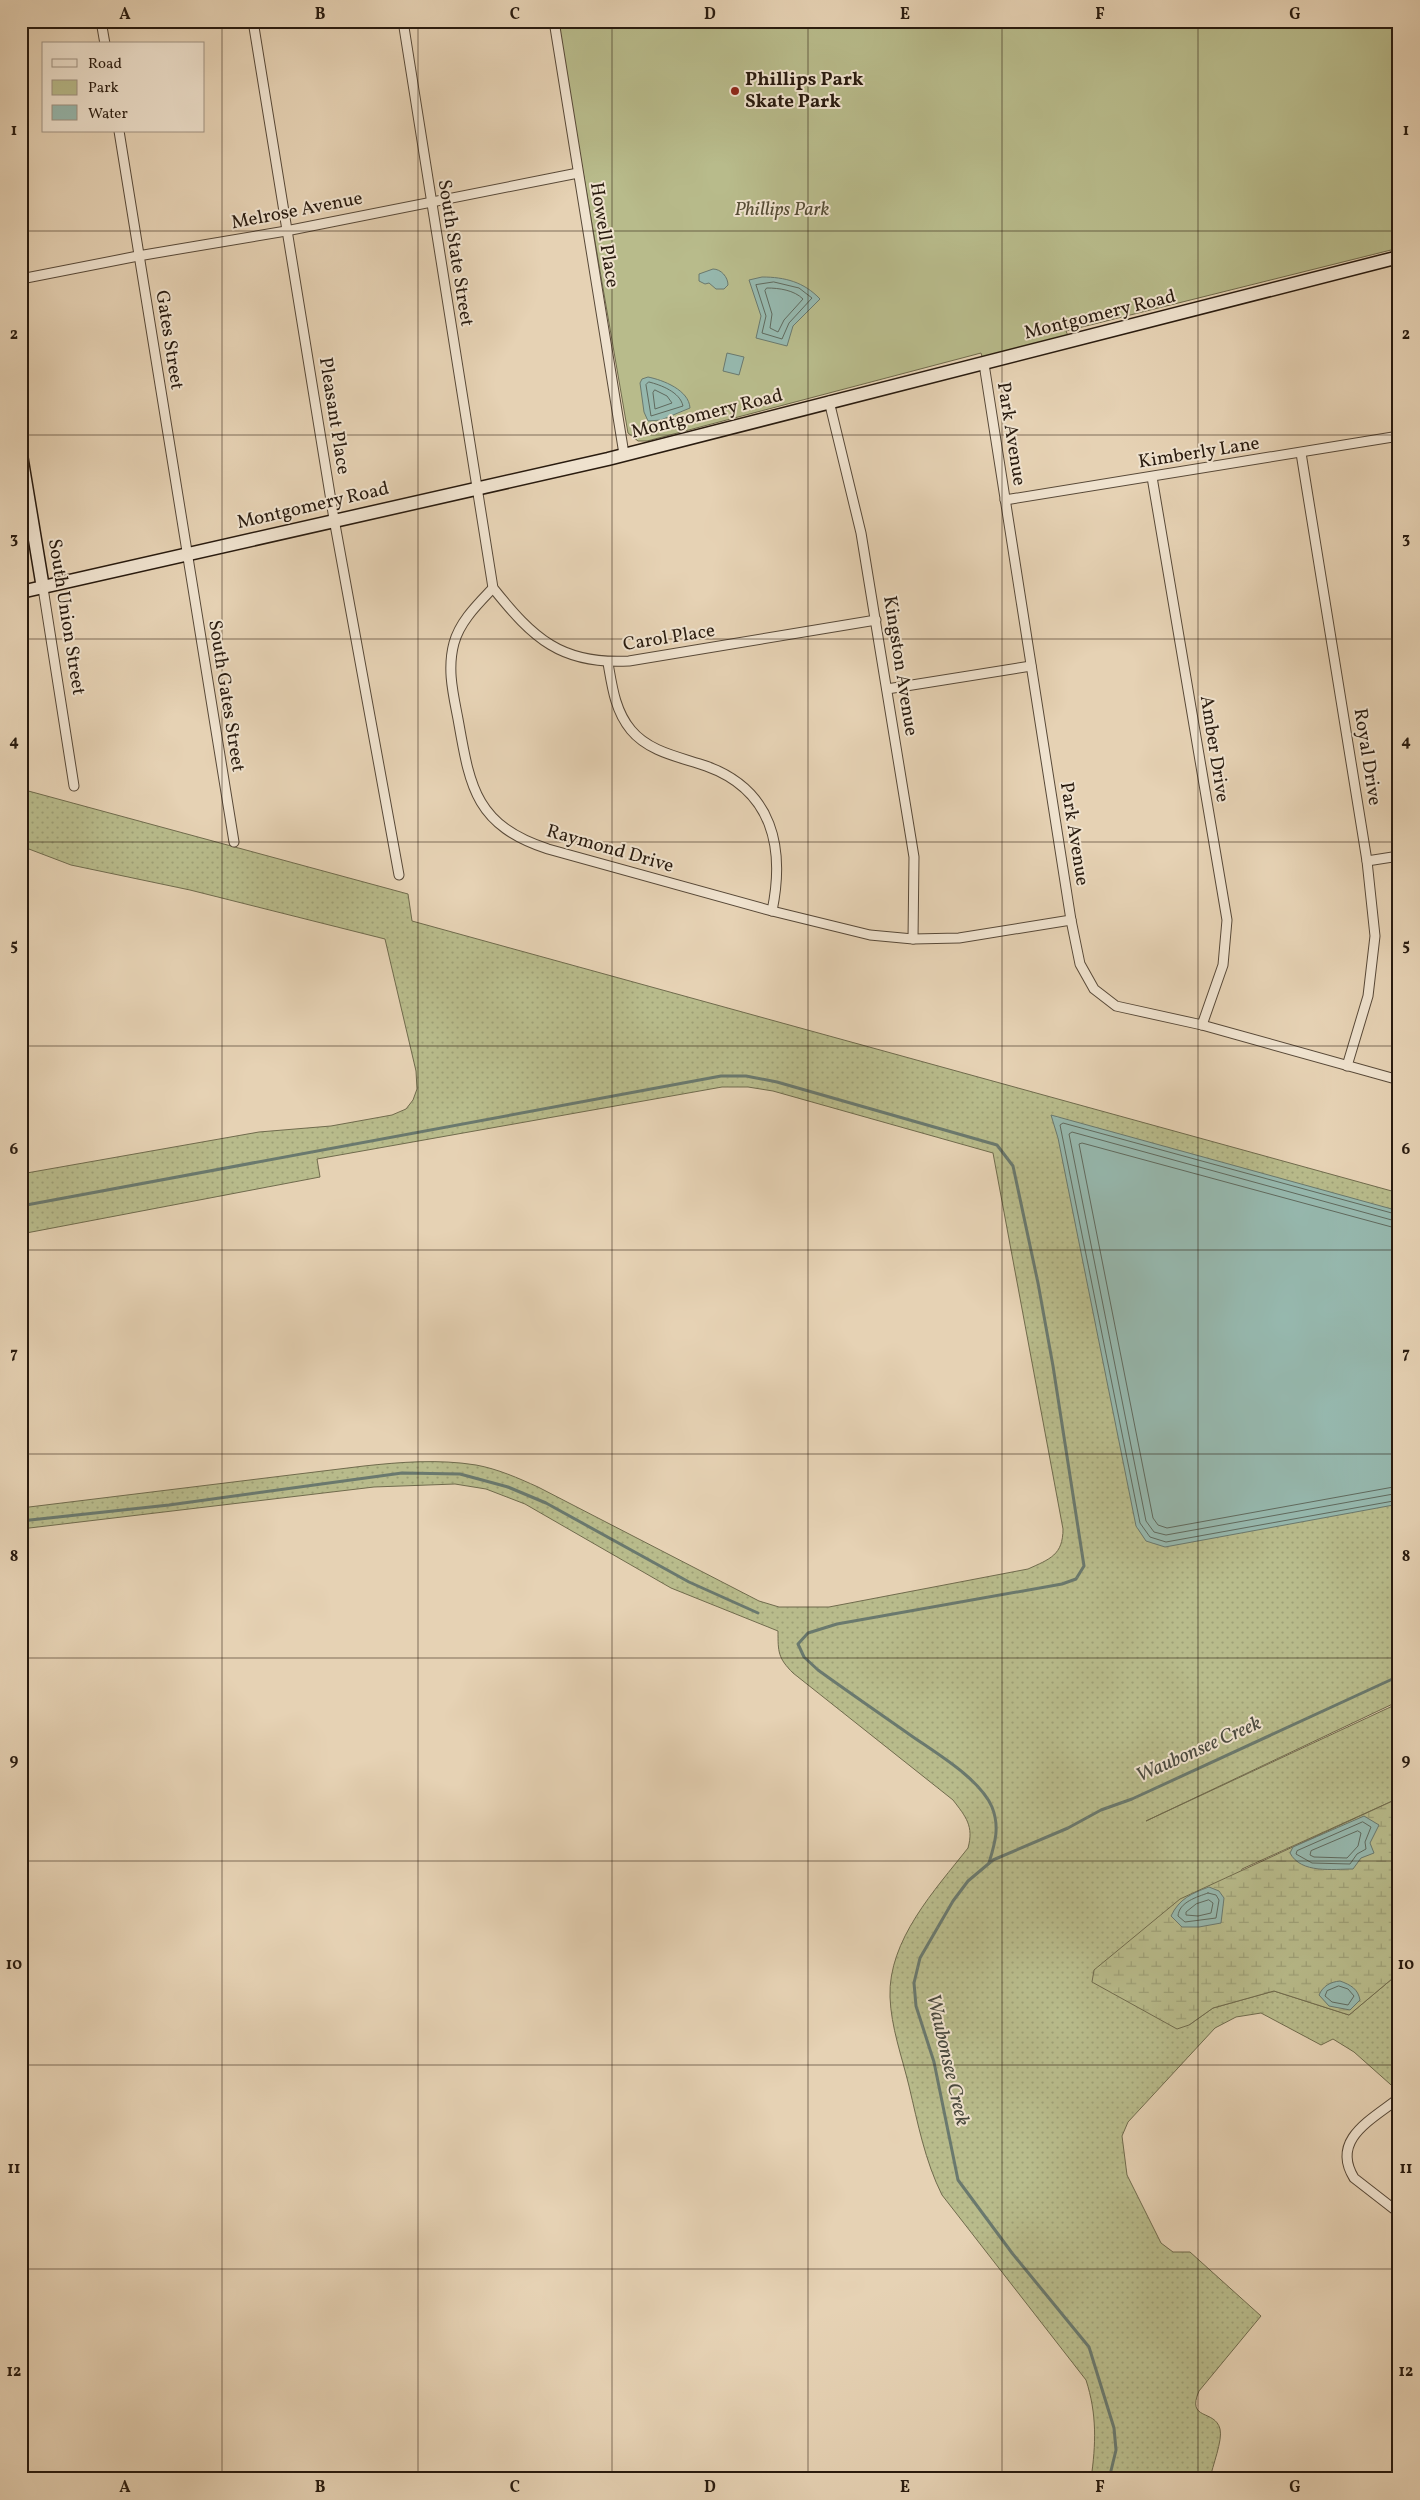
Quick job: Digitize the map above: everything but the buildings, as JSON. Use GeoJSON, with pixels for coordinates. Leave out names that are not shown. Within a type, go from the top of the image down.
{"type":"FeatureCollection","features":[{"type":"Feature","properties":{"kind":"street"},"geometry":{"type":"LineString","coordinates":[[101,21],[105,42]]}},
{"type":"Feature","properties":{"kind":"street","name":"Pleasant Place"},"geometry":{"type":"LineString","coordinates":[[253,21],[334,519],[399,875]]}},
{"type":"Feature","properties":{"kind":"street","name":"South State Street"},"geometry":{"type":"LineString","coordinates":[[403,21],[430,202],[477,489]]}},
{"type":"Feature","properties":{"kind":"street","name":"Howell Place"},"geometry":{"type":"LineString","coordinates":[[554,21],[624,454]]}},
{"type":"Feature","properties":{"kind":"street","name":"Gates Street"},"geometry":{"type":"LineString","coordinates":[[119,132],[187,554]]}},
{"type":"Feature","properties":{"kind":"street","name":"Melrose Avenue"},"geometry":{"type":"LineString","coordinates":[[21,279],[138,256],[286,231],[578,173]]}},
{"type":"Feature","properties":{"kind":"street","name":"Montgomery Road"},"geometry":{"type":"LineString","coordinates":[[21,592],[624,454],[1399,257]]}},
{"type":"Feature","properties":{"kind":"street","name":"Park Avenue"},"geometry":{"type":"LineString","coordinates":[[984,364],[1071,920],[1080,964],[1094,989],[1116,1006],[1202,1025],[1399,1080]]}},
{"type":"Feature","properties":{"kind":"street","name":"Kingston Avenue"},"geometry":{"type":"LineString","coordinates":[[829,401],[861,533],[914,857],[913,939]]}},
{"type":"Feature","properties":{"kind":"street","name":"Kimberly Lane"},"geometry":{"type":"LineString","coordinates":[[1005,500],[1399,436]]}},
{"type":"Feature","properties":{"kind":"street","name":"Royal Drive"},"geometry":{"type":"LineString","coordinates":[[1301,453],[1367,861],[1375,936],[1368,996],[1347,1066]]}},
{"type":"Feature","properties":{"kind":"street","name":"South Union Street"},"geometry":{"type":"LineString","coordinates":[[21,455],[74,786]]}},
{"type":"Feature","properties":{"kind":"street","name":"Amber Drive"},"geometry":{"type":"LineString","coordinates":[[1152,477],[1227,920],[1223,965],[1202,1025]]}},
{"type":"Feature","properties":{"kind":"street"},"geometry":{"type":"LineString","coordinates":[[477,489],[493,588]]}},
{"type":"Feature","properties":{"kind":"street","name":"South Gates Street"},"geometry":{"type":"LineString","coordinates":[[187,554],[234,842]]}},
{"type":"Feature","properties":{"kind":"street","name":"Carol Place"},"geometry":{"type":"LineString","coordinates":[[493,588],[542,640],[573,656],[608,662],[638,660],[876,620]]}},
{"type":"Feature","properties":{"kind":"street","name":"Raymond Drive"},"geometry":{"type":"LineString","coordinates":[[493,588],[460,626],[450,659],[450,675],[466,766],[472,787],[495,821],[508,832],[526,842],[548,850],[842,930],[913,939],[975,936],[1071,920]]}},
{"type":"Feature","properties":{"kind":"street"},"geometry":{"type":"LineString","coordinates":[[608,662],[617,705],[631,731],[641,740],[671,755],[725,774],[754,797],[764,812],[776,846],[777,885],[772,912]]}},
{"type":"Feature","properties":{"kind":"street"},"geometry":{"type":"LineString","coordinates":[[887,689],[1031,666]]}},
{"type":"Feature","properties":{"kind":"street"},"geometry":{"type":"LineString","coordinates":[[1367,861],[1399,856]]}},
{"type":"Feature","properties":{"kind":"street"},"geometry":{"type":"LineString","coordinates":[[1399,2098],[1353,2136],[1346,2152],[1349,2170],[1354,2178],[1399,2213]]}},
{"type":"Feature","properties":{"kind":"green space","name":"Phillips Park"},"geometry":{"type":"Polygon","coordinates":[[[557,21],[1399,21],[1399,248],[1066,331],[1069,338],[984,364],[981,353],[647,441],[638,441],[628,433],[557,21]]]}},
{"type":"Feature","properties":{"kind":"green space"},"geometry":{"type":"Polygon","coordinates":[[[21,789],[408,894],[412,921],[1399,1193],[1399,1701],[1146,1821],[1399,1703],[1399,1798],[1242,1869],[1189,2025],[1213,2008],[1274,1991],[1349,2015],[1399,1973],[1399,2092],[1354,2052],[1333,2039],[1321,2045],[1261,2013],[1236,2017],[1215,2028],[1128,2122],[1122,2136],[1127,2175],[1161,2243],[1173,2252],[1190,2252],[1261,2316],[1199,2391],[1196,2400],[1196,2407],[1217,2423],[1221,2434],[1210,2479],[1091,2479],[1094,2454],[1094,2417],[1086,2380],[942,2195],[922,2142],[895,2031],[890,1997],[891,1976],[905,1936],[916,1917],[968,1848],[970,1834],[968,1822],[953,1800],[793,1673],[784,1663],[780,1654],[778,1631],[671,1588],[525,1504],[486,1489],[455,1484],[374,1487],[21,1529],[21,1508],[364,1466],[406,1462],[448,1462],[476,1465],[500,1471],[523,1480],[759,1601],[779,1607],[829,1607],[1028,1569],[1054,1555],[1061,1545],[1063,1529],[993,1153],[773,1091],[748,1087],[722,1087],[317,1159],[320,1177],[21,1234],[21,1174],[259,1132],[331,1126],[392,1115],[406,1109],[413,1100],[417,1089],[416,1071],[385,939],[190,890],[71,865],[21,846],[21,789]]]}},
{"type":"Feature","properties":{"kind":"green space"},"geometry":{"type":"Polygon","coordinates":[[[1399,1798],[1399,1973],[1349,2015],[1274,1991],[1213,2008],[1189,2025],[1177,2029],[1092,1982],[1094,1970],[1180,1899],[1399,1798]]]}},
{"type":"Feature","properties":{"kind":"water"},"geometry":{"type":"Polygon","coordinates":[[[713,269],[719,270],[725,276],[728,285],[724,289],[716,289],[709,283],[705,284],[699,281],[699,274],[713,269]]]}},
{"type":"Feature","properties":{"kind":"water"},"geometry":{"type":"Polygon","coordinates":[[[762,277],[786,279],[794,282],[807,288],[820,299],[793,326],[787,346],[756,338],[761,316],[749,280],[762,277]]]}},
{"type":"Feature","properties":{"kind":"water"},"geometry":{"type":"Polygon","coordinates":[[[727,353],[744,357],[739,375],[723,371],[727,353]]]}},
{"type":"Feature","properties":{"kind":"water"},"geometry":{"type":"Polygon","coordinates":[[[648,377],[668,383],[680,391],[689,402],[690,408],[661,420],[648,421],[644,412],[640,383],[642,379],[648,377]]]}},
{"type":"Feature","properties":{"kind":"water"},"geometry":{"type":"Polygon","coordinates":[[[1051,1115],[1399,1211],[1399,1504],[1165,1547],[1146,1541],[1136,1526],[1058,1138],[1051,1115]]]}},
{"type":"Feature","properties":{"kind":"water"},"geometry":{"type":"Polygon","coordinates":[[[1364,1816],[1379,1825],[1370,1843],[1374,1853],[1361,1858],[1353,1869],[1318,1869],[1309,1867],[1295,1860],[1290,1853],[1293,1847],[1364,1816]]]}},
{"type":"Feature","properties":{"kind":"water"},"geometry":{"type":"Polygon","coordinates":[[[1209,1887],[1219,1891],[1224,1898],[1221,1923],[1199,1927],[1182,1927],[1171,1916],[1174,1910],[1187,1897],[1209,1887]]]}},
{"type":"Feature","properties":{"kind":"water"},"geometry":{"type":"Polygon","coordinates":[[[1340,1981],[1358,1993],[1360,2000],[1350,2010],[1329,2006],[1319,1995],[1327,1985],[1340,1981]]]}},
{"type":"Feature","properties":{"kind":"waterway"},"geometry":{"type":"LineString","coordinates":[[21,1206],[721,1076],[746,1076],[777,1082],[997,1145],[1013,1166],[1038,1283],[1084,1566],[1076,1579],[1062,1584],[837,1624],[808,1633],[798,1644],[804,1657],[818,1670],[954,1765],[977,1785],[992,1807],[996,1821],[995,1842],[989,1863]]}},
{"type":"Feature","properties":{"kind":"waterway"},"geometry":{"type":"LineString","coordinates":[[21,1521],[169,1505],[402,1473],[460,1474],[508,1487],[546,1503],[689,1582],[758,1613]]}},
{"type":"Feature","properties":{"kind":"waterway","name":"Waubonsee Creek"},"geometry":{"type":"LineString","coordinates":[[1109,2479],[1116,2450],[1114,2428],[1089,2347],[1012,2253],[958,2180],[934,2062],[916,2006],[914,1983],[920,1958],[953,1901],[968,1881],[993,1860],[1068,1828],[1101,1810],[1132,1799],[1399,1676]]}},
{"type":"Feature","properties":{"kind":"place","name":"Phillips Park Skate Park"},"geometry":{"type":"Point","coordinates":[735,91]}}]}
